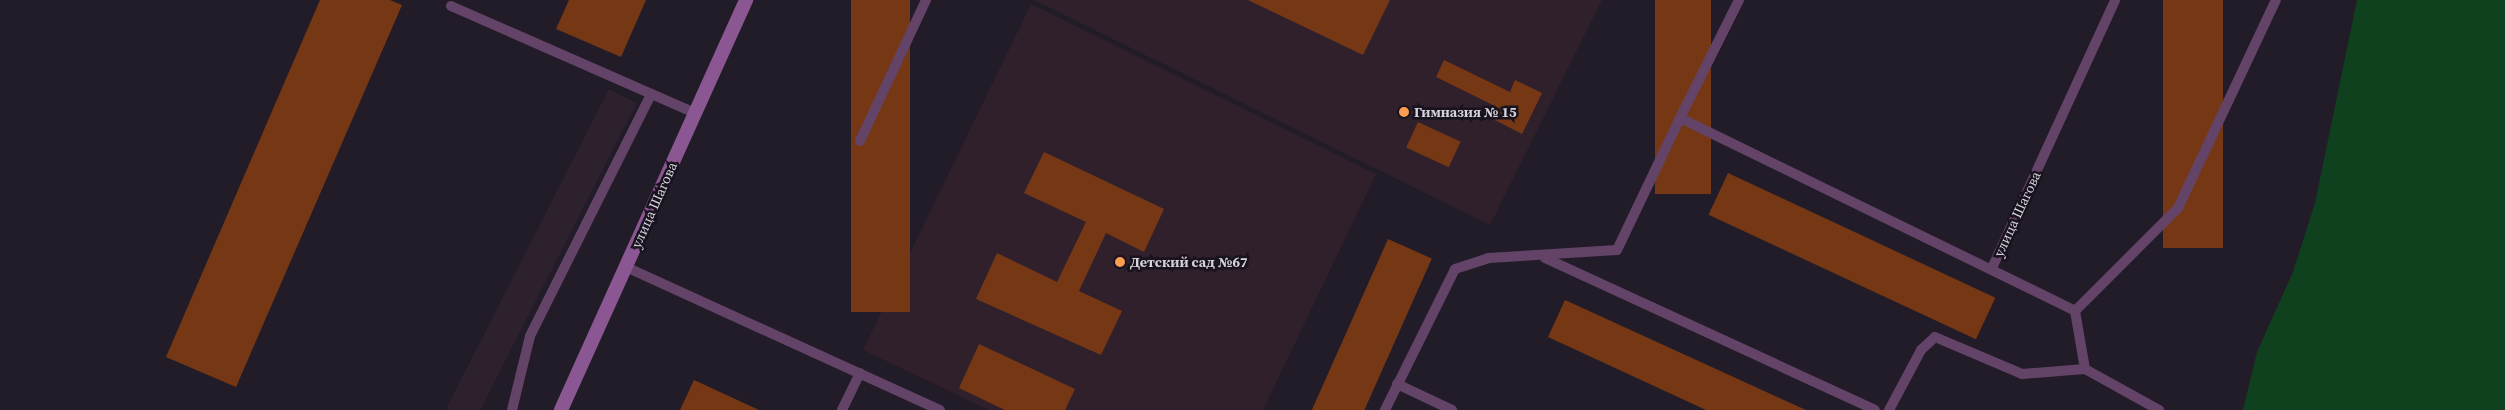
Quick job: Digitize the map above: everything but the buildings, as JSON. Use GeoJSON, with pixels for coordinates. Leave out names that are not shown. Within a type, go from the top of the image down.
{"type":"FeatureCollection","features":[{"type":"Feature","properties":{"kind":"main road","name":"улица Шагова"},"geometry":{"type":"LineString","coordinates":[[561,410],[746,0]]}},
{"type":"Feature","properties":{"kind":"lane"},"geometry":{"type":"LineString","coordinates":[[860,140],[926,0]]}},
{"type":"Feature","properties":{"kind":"lane"},"geometry":{"type":"LineString","coordinates":[[1385,410],[1455,269],[1489,258],[1544,258],[1617,250],[1739,0]]}},
{"type":"Feature","properties":{"kind":"lane","name":"улица Шагова"},"geometry":{"type":"LineString","coordinates":[[2075,311],[1992,268],[2115,0]]}},
{"type":"Feature","properties":{"kind":"lane"},"geometry":{"type":"LineString","coordinates":[[2085,369],[2075,311],[2178,208],[2276,0]]}},
{"type":"Feature","properties":{"kind":"lane"},"geometry":{"type":"LineString","coordinates":[[451,6],[695,113]]}},
{"type":"Feature","properties":{"kind":"lane"},"geometry":{"type":"LineString","coordinates":[[512,410],[530,336],[651,94]]}},
{"type":"Feature","properties":{"kind":"lane"},"geometry":{"type":"LineString","coordinates":[[1680,118],[1992,268]]}},
{"type":"Feature","properties":{"kind":"lane"},"geometry":{"type":"LineString","coordinates":[[1544,258],[1875,410]]}},
{"type":"Feature","properties":{"kind":"lane"},"geometry":{"type":"LineString","coordinates":[[626,267],[940,410]]}},
{"type":"Feature","properties":{"kind":"lane"},"geometry":{"type":"LineString","coordinates":[[1889,410],[1921,350],[1935,337],[2022,374],[2085,369],[2159,410]]}},
{"type":"Feature","properties":{"kind":"lane"},"geometry":{"type":"LineString","coordinates":[[842,410],[860,373]]}},
{"type":"Feature","properties":{"kind":"lane"},"geometry":{"type":"LineString","coordinates":[[1397,384],[1452,410]]}},
{"type":"Feature","properties":{"kind":"shaded area","name":"Гимназия № 15"},"geometry":{"type":"Polygon","coordinates":[[[1034,0],[1602,0],[1490,225],[1034,0]]]}},
{"type":"Feature","properties":{"kind":"shaded area","name":"Детский сад №67"},"geometry":{"type":"Polygon","coordinates":[[[1031,4],[1376,174],[1263,410],[989,410],[863,350],[1031,4]]]}},
{"type":"Feature","properties":{"kind":"shaded area"},"geometry":{"type":"Polygon","coordinates":[[[609,89],[637,103],[480,410],[446,409],[609,89]]]}},
{"type":"Feature","properties":{"kind":"green space"},"geometry":{"type":"Polygon","coordinates":[[[2357,0],[2505,0],[2505,410],[2243,410],[2257,352],[2293,272],[2315,203],[2357,0]]]}},
{"type":"Feature","properties":{"kind":"place","name":"Гимназия № 15"},"geometry":{"type":"Point","coordinates":[1404,112]}},
{"type":"Feature","properties":{"kind":"place","name":"Детский сад №67"},"geometry":{"type":"Point","coordinates":[1120,262]}}]}
